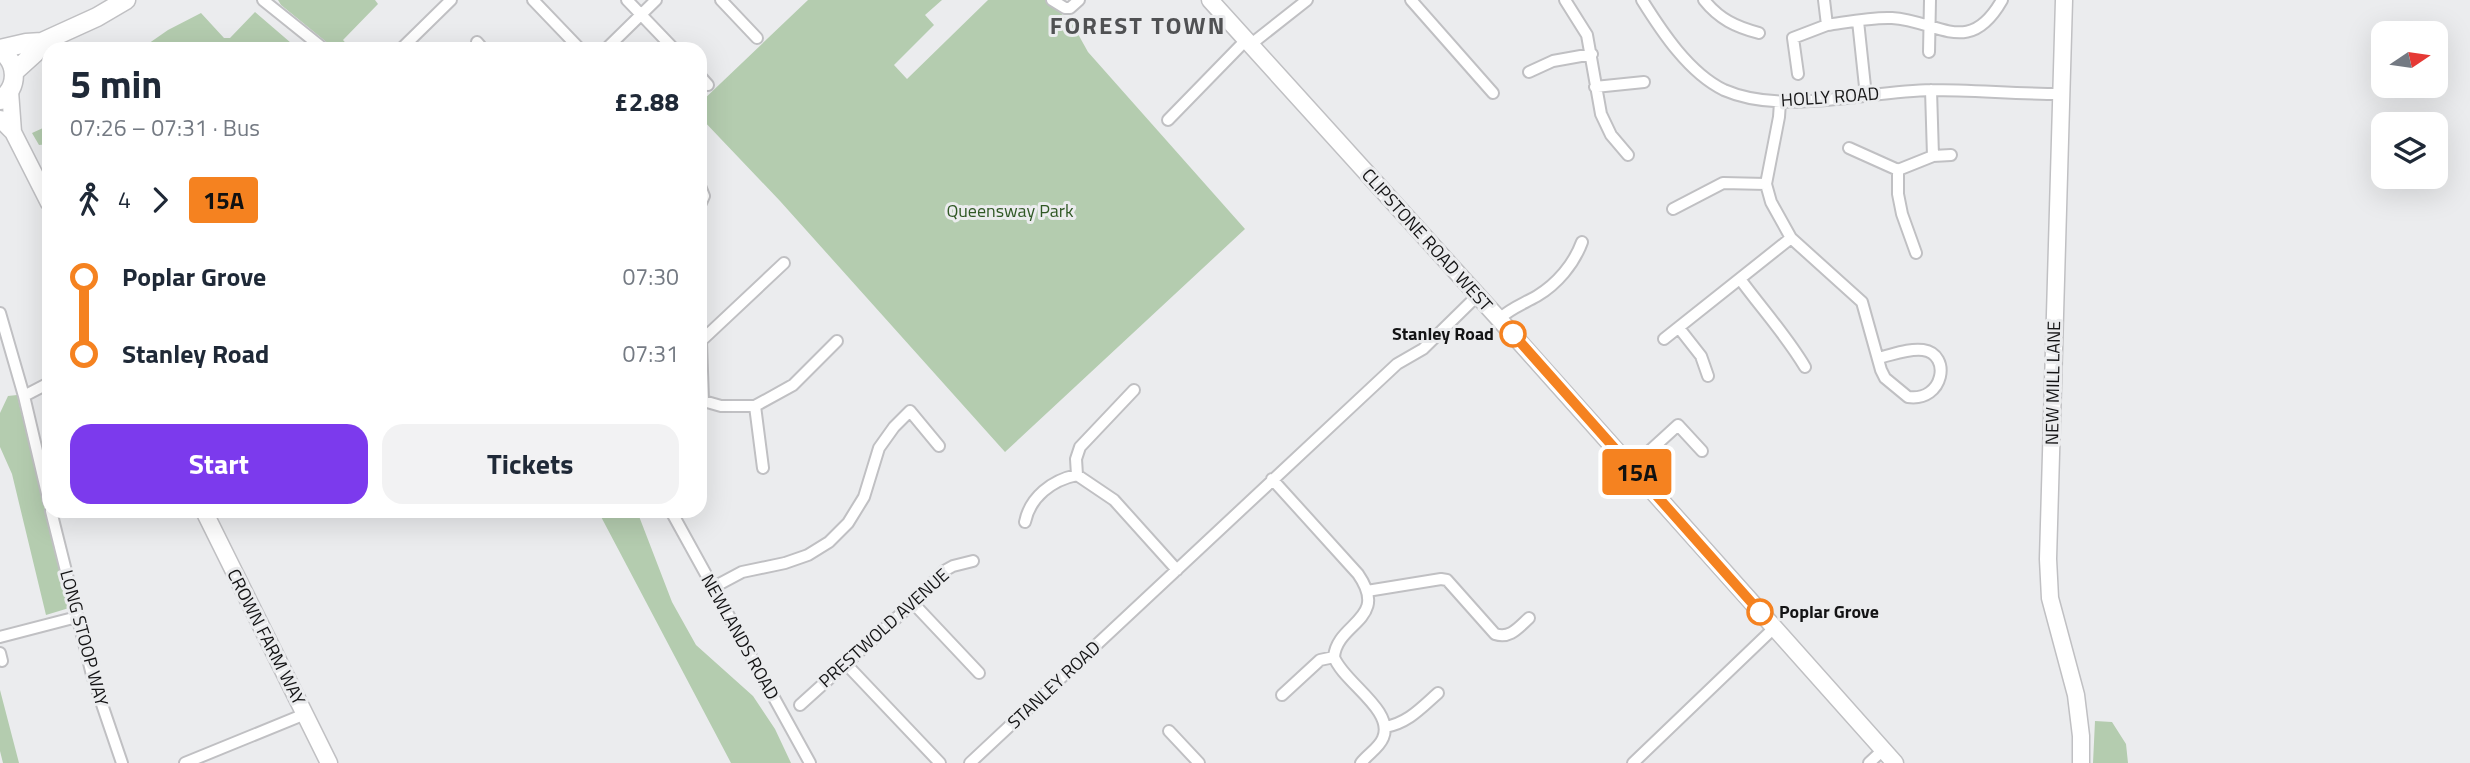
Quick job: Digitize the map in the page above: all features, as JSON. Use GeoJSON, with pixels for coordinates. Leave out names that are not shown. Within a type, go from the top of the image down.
{"type":"FeatureCollection","features":[{"type":"Feature","properties":{"kind":"main road"},"geometry":{"type":"LineString","coordinates":[[0,50],[42,42],[97,17],[126,0]]}},
{"type":"Feature","properties":{"kind":"main road"},"geometry":{"type":"LineString","coordinates":[[14,72],[35,53],[42,42]]}},
{"type":"Feature","properties":{"kind":"main road"},"geometry":{"type":"LineString","coordinates":[[0,50],[10,59],[14,72],[14,81],[5,96]]}},
{"type":"Feature","properties":{"kind":"street"},"geometry":{"type":"LineString","coordinates":[[262,0],[315,42]]}},
{"type":"Feature","properties":{"kind":"street"},"geometry":{"type":"LineString","coordinates":[[533,0],[573,42]]}},
{"type":"Feature","properties":{"kind":"street"},"geometry":{"type":"LineString","coordinates":[[627,0],[667,42]]}},
{"type":"Feature","properties":{"kind":"street"},"geometry":{"type":"LineString","coordinates":[[613,42],[656,0]]}},
{"type":"Feature","properties":{"kind":"street"},"geometry":{"type":"LineString","coordinates":[[721,0],[757,38]]}},
{"type":"Feature","properties":{"kind":"street"},"geometry":{"type":"LineString","coordinates":[[1052,0],[1065,8],[1070,8],[1079,0]]}},
{"type":"Feature","properties":{"kind":"street","name":"CLIPSTONE ROAD WEST"},"geometry":{"type":"LineString","coordinates":[[1210,0],[1499,318],[1895,763]]}},
{"type":"Feature","properties":{"kind":"street"},"geometry":{"type":"LineString","coordinates":[[1168,120],[1248,42],[1307,0]]}},
{"type":"Feature","properties":{"kind":"street"},"geometry":{"type":"LineString","coordinates":[[1411,0],[1493,93]]}},
{"type":"Feature","properties":{"kind":"street"},"geometry":{"type":"LineString","coordinates":[[1565,0],[1587,35],[1601,114],[1611,135],[1628,155]]}},
{"type":"Feature","properties":{"kind":"street","name":"HOLLY ROAD"},"geometry":{"type":"LineString","coordinates":[[1642,0],[1683,56],[1700,74],[1723,89],[1748,98],[1780,102],[1931,90],[2060,94]]}},
{"type":"Feature","properties":{"kind":"street"},"geometry":{"type":"LineString","coordinates":[[1704,0],[1723,19],[1759,33]]}},
{"type":"Feature","properties":{"kind":"street"},"geometry":{"type":"LineString","coordinates":[[1824,0],[1827,25]]}},
{"type":"Feature","properties":{"kind":"street"},"geometry":{"type":"LineString","coordinates":[[1928,52],[1930,0]]}},
{"type":"Feature","properties":{"kind":"street"},"geometry":{"type":"LineString","coordinates":[[1798,74],[1793,38],[1827,25],[1892,18],[1955,34],[1974,29],[1994,15],[2002,0]]}},
{"type":"Feature","properties":{"kind":"street","name":"NEW MILL LANE"},"geometry":{"type":"LineString","coordinates":[[2064,0],[2048,559],[2050,598],[2076,695],[2081,763]]}},
{"type":"Feature","properties":{"kind":"street"},"geometry":{"type":"LineString","coordinates":[[407,42],[444,2]]}},
{"type":"Feature","properties":{"kind":"street"},"geometry":{"type":"LineString","coordinates":[[1858,21],[1866,96]]}},
{"type":"Feature","properties":{"kind":"street"},"geometry":{"type":"LineString","coordinates":[[1529,72],[1553,61],[1591,54]]}},
{"type":"Feature","properties":{"kind":"street"},"geometry":{"type":"LineString","coordinates":[[1595,87],[1644,82]]}},
{"type":"Feature","properties":{"kind":"street"},"geometry":{"type":"LineString","coordinates":[[1931,90],[1933,156]]}},
{"type":"Feature","properties":{"kind":"street"},"geometry":{"type":"LineString","coordinates":[[5,96],[13,132],[42,189]]}},
{"type":"Feature","properties":{"kind":"street"},"geometry":{"type":"LineString","coordinates":[[1780,102],[1766,184],[1771,202],[1791,238],[1862,302],[1878,358],[1885,378],[1908,397],[1923,397],[1933,392],[1941,364],[1936,355],[1916,349],[1878,358]]}},
{"type":"Feature","properties":{"kind":"street"},"geometry":{"type":"LineString","coordinates":[[0,119],[13,132]]}},
{"type":"Feature","properties":{"kind":"street"},"geometry":{"type":"LineString","coordinates":[[1849,148],[1898,170],[1933,156],[1951,155]]}},
{"type":"Feature","properties":{"kind":"street"},"geometry":{"type":"LineString","coordinates":[[1898,170],[1898,194],[1902,214],[1916,253]]}},
{"type":"Feature","properties":{"kind":"street"},"geometry":{"type":"LineString","coordinates":[[1673,209],[1723,183],[1766,184]]}},
{"type":"Feature","properties":{"kind":"street"},"geometry":{"type":"LineString","coordinates":[[1664,339],[1791,238]]}},
{"type":"Feature","properties":{"kind":"street"},"geometry":{"type":"LineString","coordinates":[[1499,318],[1511,308],[1544,291],[1574,262],[1582,242]]}},
{"type":"Feature","properties":{"kind":"street"},"geometry":{"type":"LineString","coordinates":[[707,334],[784,263]]}},
{"type":"Feature","properties":{"kind":"street"},"geometry":{"type":"LineString","coordinates":[[1740,279],[1786,335],[1805,367]]}},
{"type":"Feature","properties":{"kind":"street","name":"STANLEY ROAD"},"geometry":{"type":"LineString","coordinates":[[970,763],[1397,364],[1423,349],[1478,295]]}},
{"type":"Feature","properties":{"kind":"street"},"geometry":{"type":"LineString","coordinates":[[0,313],[42,472]]}},
{"type":"Feature","properties":{"kind":"street"},"geometry":{"type":"LineString","coordinates":[[1679,328],[1701,356],[1708,376]]}},
{"type":"Feature","properties":{"kind":"street"},"geometry":{"type":"LineString","coordinates":[[707,402],[721,406],[755,406],[793,385],[837,341]]}},
{"type":"Feature","properties":{"kind":"street"},"geometry":{"type":"LineString","coordinates":[[24,396],[42,387]]}},
{"type":"Feature","properties":{"kind":"street"},"geometry":{"type":"LineString","coordinates":[[1077,475],[1076,459],[1080,447],[1134,390]]}},
{"type":"Feature","properties":{"kind":"street"},"geometry":{"type":"LineString","coordinates":[[755,406],[763,468]]}},
{"type":"Feature","properties":{"kind":"street"},"geometry":{"type":"LineString","coordinates":[[712,588],[742,572],[808,555],[829,542],[848,523],[864,497],[878,448],[910,411],[939,446]]}},
{"type":"Feature","properties":{"kind":"street"},"geometry":{"type":"LineString","coordinates":[[1632,467],[1678,425],[1702,451]]}},
{"type":"Feature","properties":{"kind":"street"},"geometry":{"type":"LineString","coordinates":[[1025,522],[1027,510],[1042,492],[1064,478],[1077,475],[1114,500],[1177,570]]}},
{"type":"Feature","properties":{"kind":"street"},"geometry":{"type":"LineString","coordinates":[[1272,480],[1358,574],[1367,591],[1366,613],[1338,642],[1335,657],[1342,670],[1379,712],[1385,727],[1381,742],[1362,763]]}},
{"type":"Feature","properties":{"kind":"street","name":"LONG STOOP WAY"},"geometry":{"type":"LineString","coordinates":[[53,518],[92,675],[122,763]]}},
{"type":"Feature","properties":{"kind":"street","name":"CROWN FARM WAY"},"geometry":{"type":"LineString","coordinates":[[207,518],[329,763]]}},
{"type":"Feature","properties":{"kind":"street","name":"NEWLANDS ROAD"},"geometry":{"type":"LineString","coordinates":[[675,518],[810,763]]}},
{"type":"Feature","properties":{"kind":"street","name":"PRESTWOLD AVENUE"},"geometry":{"type":"LineString","coordinates":[[800,705],[947,570],[973,561]]}},
{"type":"Feature","properties":{"kind":"street"},"geometry":{"type":"LineString","coordinates":[[1367,591],[1441,579],[1453,584],[1494,634],[1509,635],[1529,618]]}},
{"type":"Feature","properties":{"kind":"street"},"geometry":{"type":"LineString","coordinates":[[913,603],[979,673]]}},
{"type":"Feature","properties":{"kind":"street"},"geometry":{"type":"LineString","coordinates":[[0,637],[76,617]]}},
{"type":"Feature","properties":{"kind":"street"},"geometry":{"type":"LineString","coordinates":[[1633,763],[1774,628]]}},
{"type":"Feature","properties":{"kind":"street"},"geometry":{"type":"LineString","coordinates":[[1282,695],[1320,660],[1335,657]]}},
{"type":"Feature","properties":{"kind":"street"},"geometry":{"type":"LineString","coordinates":[[846,664],[940,763]]}},
{"type":"Feature","properties":{"kind":"street"},"geometry":{"type":"LineString","coordinates":[[1385,727],[1409,719],[1438,693]]}},
{"type":"Feature","properties":{"kind":"street"},"geometry":{"type":"LineString","coordinates":[[184,763],[304,714]]}},
{"type":"Feature","properties":{"kind":"street"},"geometry":{"type":"LineString","coordinates":[[1169,731],[1199,763]]}},
{"type":"Feature","properties":{"kind":"street"},"geometry":{"type":"LineString","coordinates":[[1869,763],[1883,750]]}},
{"type":"Feature","properties":{"kind":"green space"},"geometry":{"type":"Polygon","coordinates":[[[278,0],[375,0],[378,4],[343,40],[345,42],[326,42],[278,0]]]}},
{"type":"Feature","properties":{"kind":"green space","name":"Queensway Park"},"geometry":{"type":"Polygon","coordinates":[[[808,0],[942,0],[925,15],[934,25],[894,65],[907,79],[988,0],[1047,0],[1073,25],[1088,52],[1245,229],[1005,452],[780,201],[707,124],[707,96],[808,0]]]}},
{"type":"Feature","properties":{"kind":"green space"},"geometry":{"type":"Polygon","coordinates":[[[255,12],[290,42],[151,42],[201,13],[224,38],[230,38],[255,12]]]}},
{"type":"Feature","properties":{"kind":"green space"},"geometry":{"type":"Polygon","coordinates":[[[42,128],[42,145],[39,145],[32,133],[42,128]]]}},
{"type":"Feature","properties":{"kind":"green space"},"geometry":{"type":"Polygon","coordinates":[[[17,395],[42,497],[42,518],[47,518],[69,608],[46,615],[12,474],[0,447],[0,413],[8,396],[17,395]]]}},
{"type":"Feature","properties":{"kind":"green space"},"geometry":{"type":"Polygon","coordinates":[[[602,518],[640,518],[672,602],[696,645],[753,696],[775,729],[791,763],[731,763],[602,518]]]}},
{"type":"Feature","properties":{"kind":"green space"},"geometry":{"type":"Polygon","coordinates":[[[0,690],[19,763],[3,763],[0,751],[0,690]]]}},
{"type":"Feature","properties":{"kind":"green space"},"geometry":{"type":"Polygon","coordinates":[[[2095,721],[2112,722],[2126,744],[2128,763],[2093,763],[2095,721]]]}},
{"type":"Feature","properties":{"kind":"bus line","name":"15A"},"geometry":{"type":"LineString","coordinates":[[1513,334],[1760,612]]}},
{"type":"Feature","properties":{"kind":"place","name":"Stanley Road"},"geometry":{"type":"Point","coordinates":[1513,334]}},
{"type":"Feature","properties":{"kind":"place","name":"Poplar Grove"},"geometry":{"type":"Point","coordinates":[1760,612]}},
{"type":"Feature","properties":{"kind":"district","name":"FOREST TOWN"},"geometry":{"type":"Point","coordinates":[1138,26]}}]}
